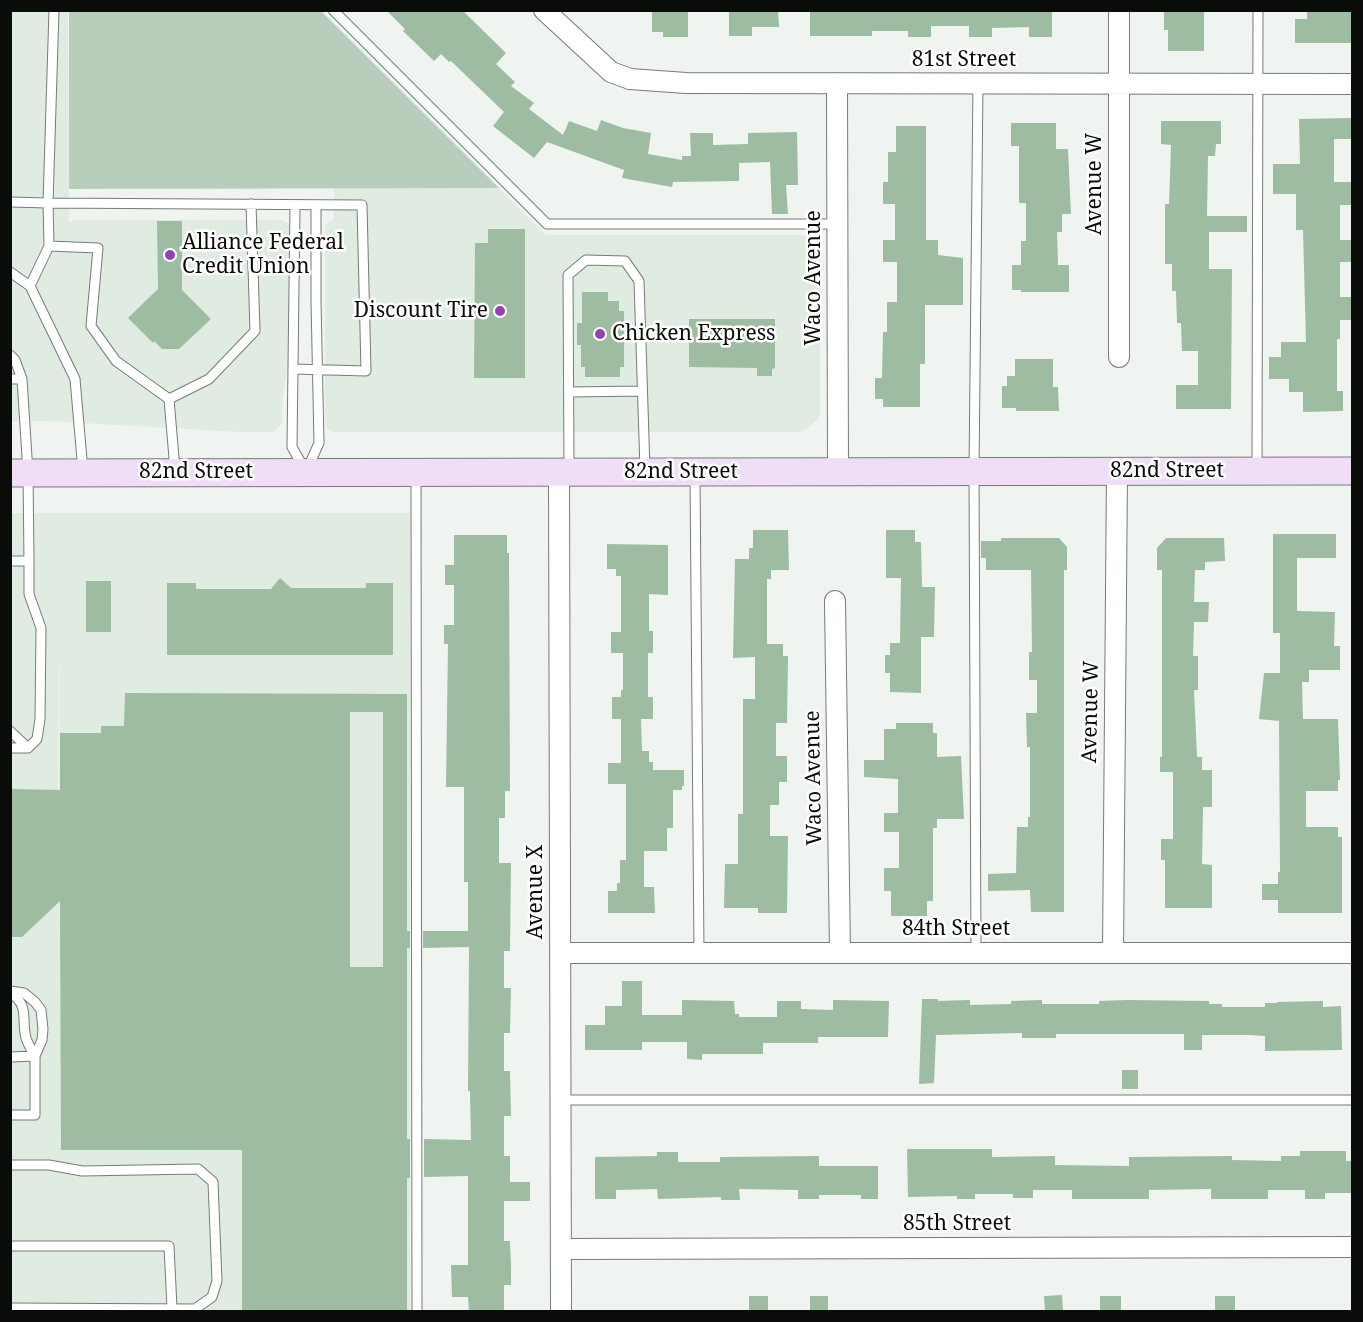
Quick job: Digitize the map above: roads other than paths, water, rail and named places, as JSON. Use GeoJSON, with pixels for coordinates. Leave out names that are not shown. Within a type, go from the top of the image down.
{"type":"FeatureCollection","features":[{"type":"Feature","properties":{"kind":"main road","name":"82nd Street"},"geometry":{"type":"LineString","coordinates":[[19,473],[1353,471]]}},
{"type":"Feature","properties":{"kind":"street","name":"81st Street"},"geometry":{"type":"LineString","coordinates":[[544,10],[611,72],[630,79],[686,83],[1353,84]]}},
{"type":"Feature","properties":{"kind":"street","name":"Avenue W"},"geometry":{"type":"LineString","coordinates":[[1119,10],[1119,357]]}},
{"type":"Feature","properties":{"kind":"street","name":"Waco Avenue"},"geometry":{"type":"LineString","coordinates":[[837,83],[838,472]]}},
{"type":"Feature","properties":{"kind":"street","name":"Avenue W"},"geometry":{"type":"LineString","coordinates":[[1113,952],[1117,471]]}},
{"type":"Feature","properties":{"kind":"street","name":"Avenue X"},"geometry":{"type":"LineString","coordinates":[[561,1311],[560,952],[564,472]]}},
{"type":"Feature","properties":{"kind":"street","name":"Waco Avenue"},"geometry":{"type":"LineString","coordinates":[[835,602],[840,953]]}},
{"type":"Feature","properties":{"kind":"street","name":"84th Street"},"geometry":{"type":"LineString","coordinates":[[560,952],[1353,952]]}},
{"type":"Feature","properties":{"kind":"street","name":"85th Street"},"geometry":{"type":"LineString","coordinates":[[561,1249],[1353,1247]]}},
{"type":"Feature","properties":{"kind":"lane"},"geometry":{"type":"LineString","coordinates":[[30,286],[49,246],[48,203],[54,10]]}},
{"type":"Feature","properties":{"kind":"lane"},"geometry":{"type":"LineString","coordinates":[[333,10],[547,224],[838,224]]}},
{"type":"Feature","properties":{"kind":"lane"},"geometry":{"type":"LineString","coordinates":[[1257,471],[1258,10]]}},
{"type":"Feature","properties":{"kind":"lane"},"geometry":{"type":"LineString","coordinates":[[976,953],[974,471],[978,83]]}},
{"type":"Feature","properties":{"kind":"lane"},"geometry":{"type":"LineString","coordinates":[[10,202],[362,205],[366,371],[294,369]]}},
{"type":"Feature","properties":{"kind":"lane"},"geometry":{"type":"LineString","coordinates":[[169,399],[209,379],[255,331],[251,204]]}},
{"type":"Feature","properties":{"kind":"lane"},"geometry":{"type":"LineString","coordinates":[[295,205],[292,447],[306,472]]}},
{"type":"Feature","properties":{"kind":"lane"},"geometry":{"type":"LineString","coordinates":[[306,472],[319,443],[316,205]]}},
{"type":"Feature","properties":{"kind":"lane"},"geometry":{"type":"LineString","coordinates":[[49,246],[98,248],[91,326],[116,361],[169,399],[175,472]]}},
{"type":"Feature","properties":{"kind":"lane"},"geometry":{"type":"LineString","coordinates":[[564,472],[569,392],[568,274],[586,260],[625,261],[639,281],[645,472]]}},
{"type":"Feature","properties":{"kind":"lane"},"geometry":{"type":"LineString","coordinates":[[10,272],[30,286],[75,379],[83,472]]}},
{"type":"Feature","properties":{"kind":"lane"},"geometry":{"type":"LineString","coordinates":[[10,355],[15,360],[22,379],[19,473],[29,561],[29,594],[41,628],[40,719],[37,739],[28,748],[10,748]]}},
{"type":"Feature","properties":{"kind":"lane"},"geometry":{"type":"LineString","coordinates":[[10,379],[22,379]]}},
{"type":"Feature","properties":{"kind":"lane"},"geometry":{"type":"LineString","coordinates":[[569,392],[642,391]]}},
{"type":"Feature","properties":{"kind":"lane"},"geometry":{"type":"LineString","coordinates":[[416,472],[417,1311]]}},
{"type":"Feature","properties":{"kind":"lane"},"geometry":{"type":"LineString","coordinates":[[695,472],[699,953]]}},
{"type":"Feature","properties":{"kind":"lane"},"geometry":{"type":"LineString","coordinates":[[10,561],[29,561]]}},
{"type":"Feature","properties":{"kind":"lane"},"geometry":{"type":"LineString","coordinates":[[10,731],[28,748]]}},
{"type":"Feature","properties":{"kind":"lane"},"geometry":{"type":"LineString","coordinates":[[10,992],[19,998],[23,1005],[26,1037],[35,1056]]}},
{"type":"Feature","properties":{"kind":"lane"},"geometry":{"type":"LineString","coordinates":[[10,992],[24,993],[35,1002],[41,1010],[43,1029],[42,1040],[35,1056],[35,1115],[10,1115]]}},
{"type":"Feature","properties":{"kind":"lane"},"geometry":{"type":"LineString","coordinates":[[10,1057],[35,1056]]}},
{"type":"Feature","properties":{"kind":"lane"},"geometry":{"type":"LineString","coordinates":[[560,1100],[1353,1100]]}},
{"type":"Feature","properties":{"kind":"lane"},"geometry":{"type":"LineString","coordinates":[[10,1165],[50,1165],[82,1170],[198,1170],[213,1182],[217,1281],[212,1297],[195,1309],[10,1308]]}},
{"type":"Feature","properties":{"kind":"lane"},"geometry":{"type":"LineString","coordinates":[[10,1246],[169,1246],[172,1308]]}},
{"type":"Feature","properties":{"kind":"place","name":"Alliance Federal Credit Union"},"geometry":{"type":"Point","coordinates":[170,255]}},
{"type":"Feature","properties":{"kind":"place","name":"Discount Tire"},"geometry":{"type":"Point","coordinates":[500,311]}},
{"type":"Feature","properties":{"kind":"place","name":"Chicken Express"},"geometry":{"type":"Point","coordinates":[600,334]}}]}
